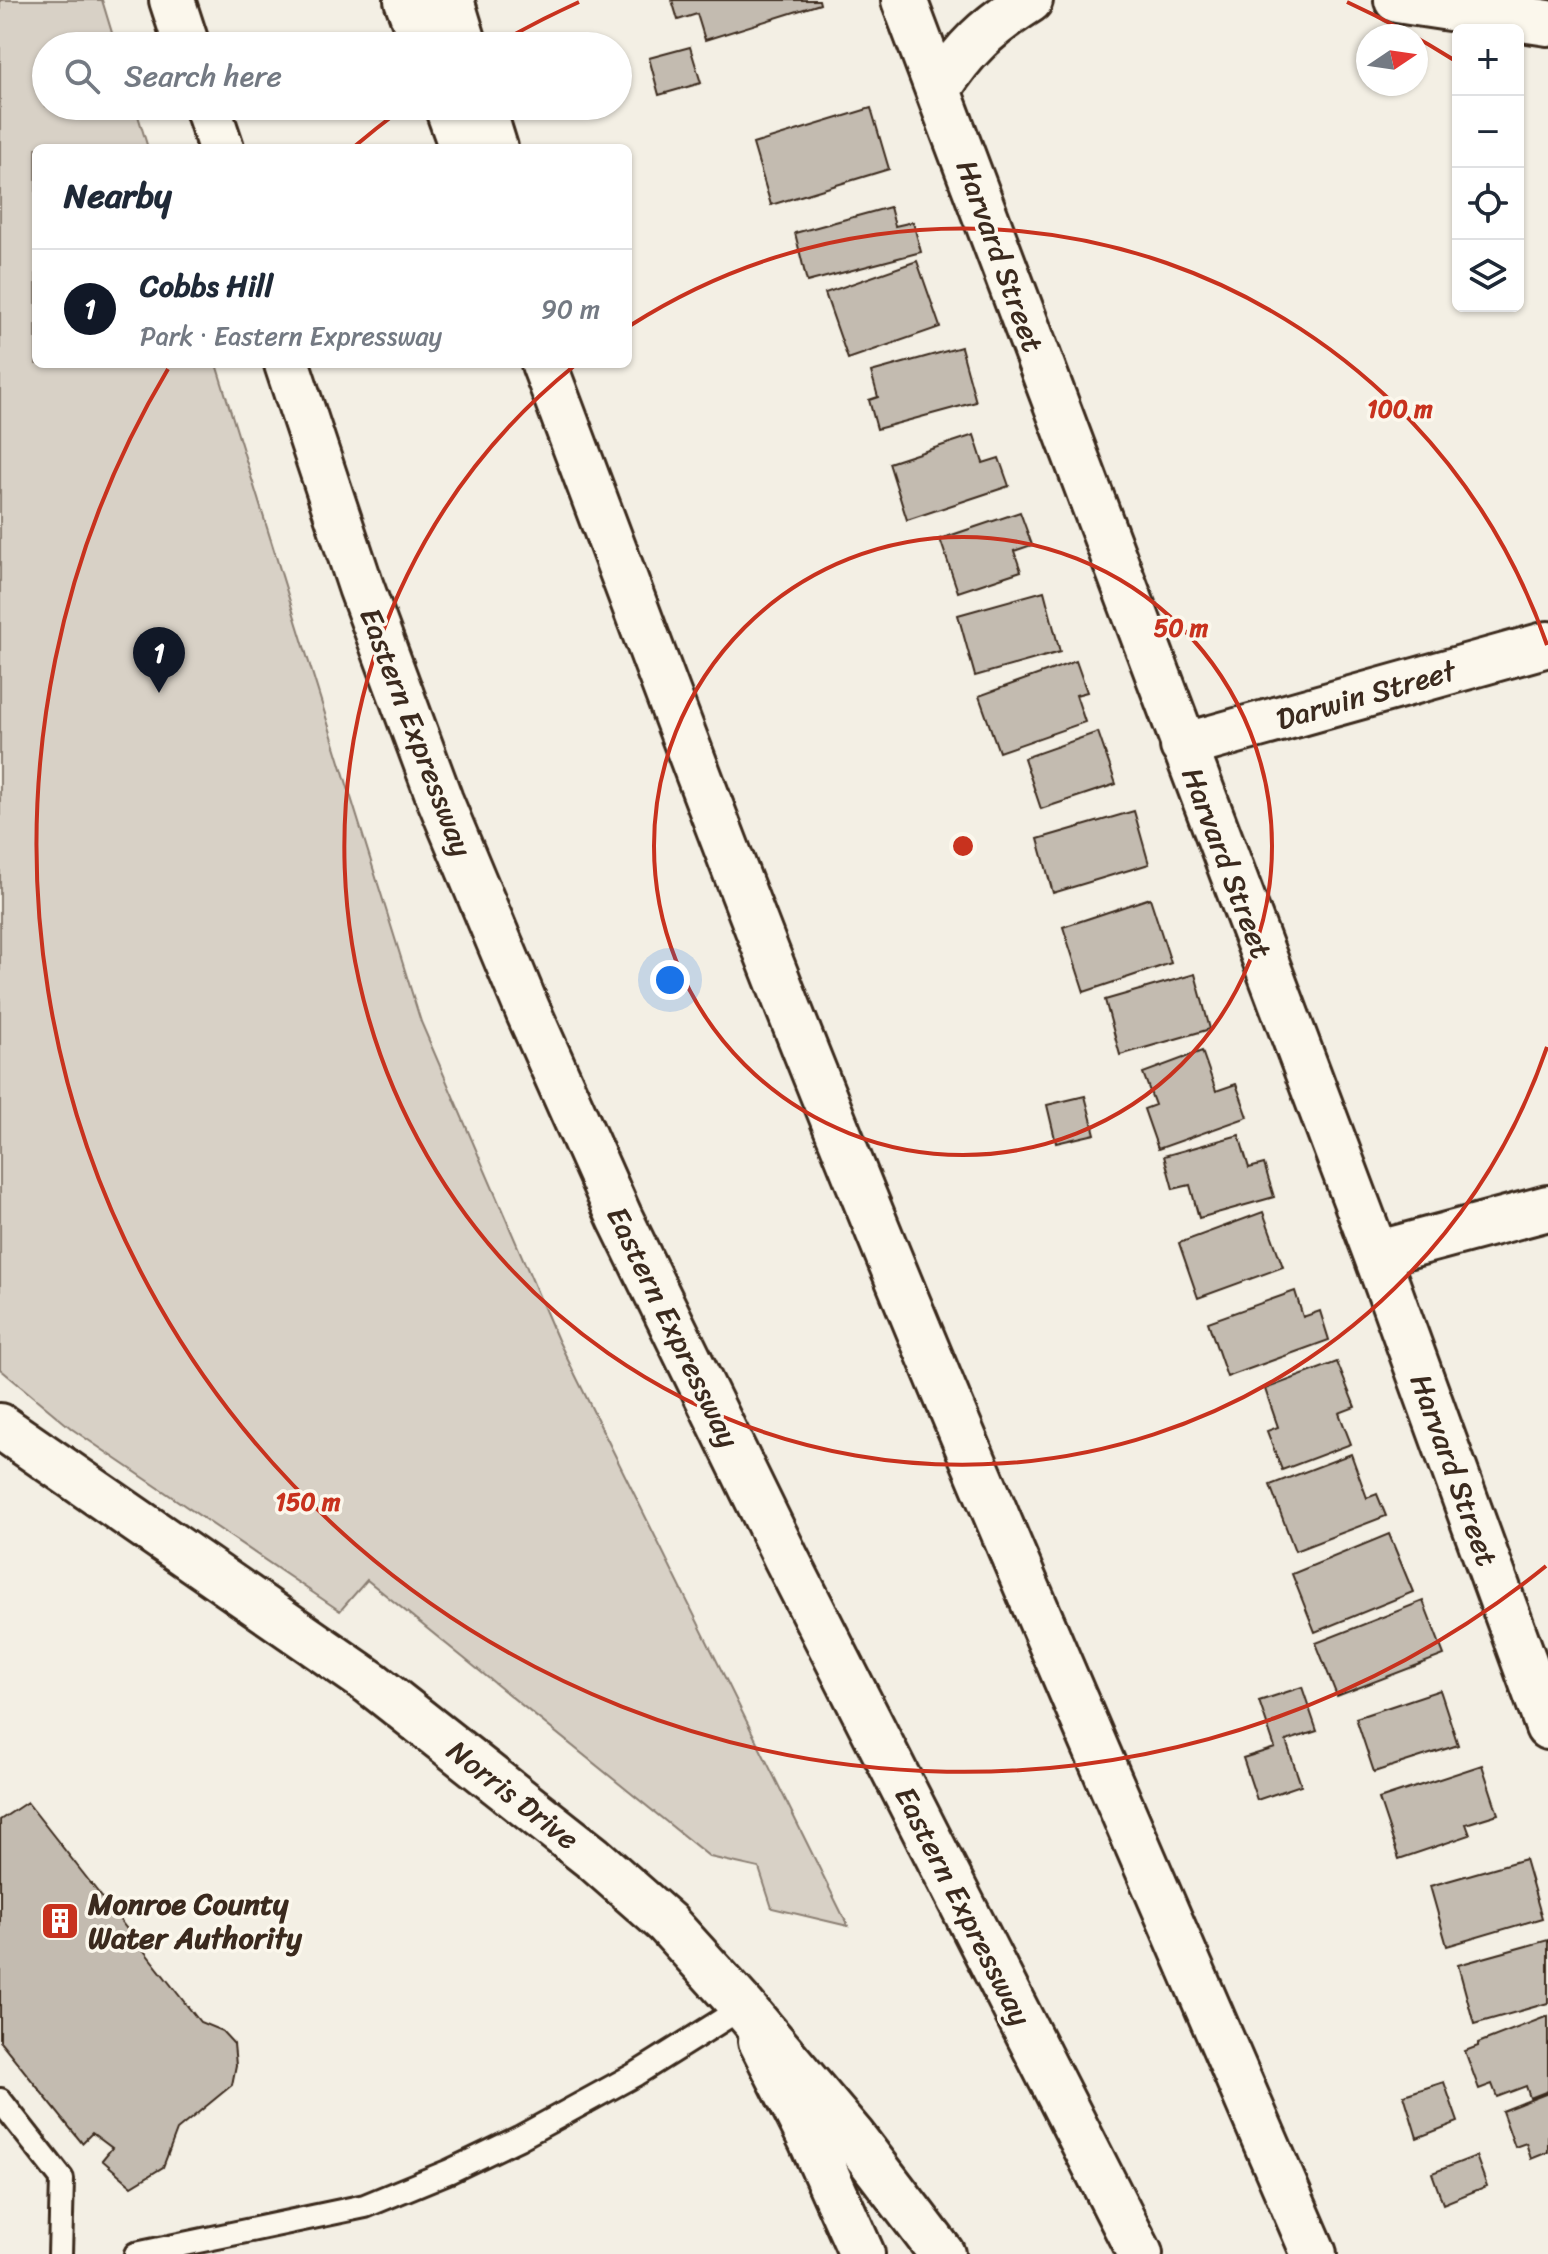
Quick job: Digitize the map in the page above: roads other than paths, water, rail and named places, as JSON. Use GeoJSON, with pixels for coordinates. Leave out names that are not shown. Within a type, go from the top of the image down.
{"type":"FeatureCollection","features":[{"type":"Feature","properties":{"kind":"main road"},"geometry":{"type":"LineString","coordinates":[[172,0],[185,32]]}},
{"type":"Feature","properties":{"kind":"main road"},"geometry":{"type":"LineString","coordinates":[[180,0],[187,32]]}},
{"type":"Feature","properties":{"kind":"main road"},"geometry":{"type":"LineString","coordinates":[[407,0],[419,32]]}},
{"type":"Feature","properties":{"kind":"main road"},"geometry":{"type":"LineString","coordinates":[[451,0],[461,32]]}},
{"type":"Feature","properties":{"kind":"main road","name":"Harvard Street"},"geometry":{"type":"LineString","coordinates":[[904,0],[1376,1254],[1548,1727]]}},
{"type":"Feature","properties":{"kind":"main road"},"geometry":{"type":"LineString","coordinates":[[938,90],[976,40],[996,22],[1030,0]]}},
{"type":"Feature","properties":{"kind":"main road"},"geometry":{"type":"LineString","coordinates":[[1397,0],[1548,23]]}},
{"type":"Feature","properties":{"kind":"main road"},"geometry":{"type":"LineString","coordinates":[[213,120],[221,144]]}},
{"type":"Feature","properties":{"kind":"main road"},"geometry":{"type":"LineString","coordinates":[[452,120],[461,144]]}},
{"type":"Feature","properties":{"kind":"main road"},"geometry":{"type":"LineString","coordinates":[[486,120],[494,144]]}},
{"type":"Feature","properties":{"kind":"main road","name":"Eastern Expressway"},"geometry":{"type":"LineString","coordinates":[[288,368],[356,573],[440,800],[528,1011],[614,1204],[671,1327],[786,1558],[1140,2254]]}},
{"type":"Feature","properties":{"kind":"main road"},"geometry":{"type":"LineString","coordinates":[[546,368],[740,885],[828,1109],[1049,1638],[1314,2254]]}},
{"type":"Feature","properties":{"kind":"main road"},"geometry":{"type":"LineString","coordinates":[[559,368],[607,529]]}},
{"type":"Feature","properties":{"kind":"main road","name":"Darwin Street"},"geometry":{"type":"LineString","coordinates":[[1183,746],[1548,644]]}},
{"type":"Feature","properties":{"kind":"main road"},"geometry":{"type":"LineString","coordinates":[[1376,1254],[1548,1208]]}},
{"type":"Feature","properties":{"kind":"main road","name":"Norris Drive"},"geometry":{"type":"LineString","coordinates":[[0,1426],[371,1683],[593,1858],[667,1923],[853,2137],[942,2254]]}},
{"type":"Feature","properties":{"kind":"main road"},"geometry":{"type":"LineString","coordinates":[[743,2007],[811,2140],[862,2254]]}},
{"type":"Feature","properties":{"kind":"lane"},"geometry":{"type":"LineString","coordinates":[[136,2254],[365,2206],[519,2138],[636,2074],[743,2007]]}},
{"type":"Feature","properties":{"kind":"lane"},"geometry":{"type":"LineString","coordinates":[[0,2100],[62,2179],[60,2254]]}},
{"type":"Feature","properties":{"kind":"place","name":"Cobbs Hill"},"geometry":{"type":"Point","coordinates":[159,693]}},
{"type":"Feature","properties":{"kind":"place","name":"Monroe County Water Authority"},"geometry":{"type":"Point","coordinates":[60,1921]}}]}
